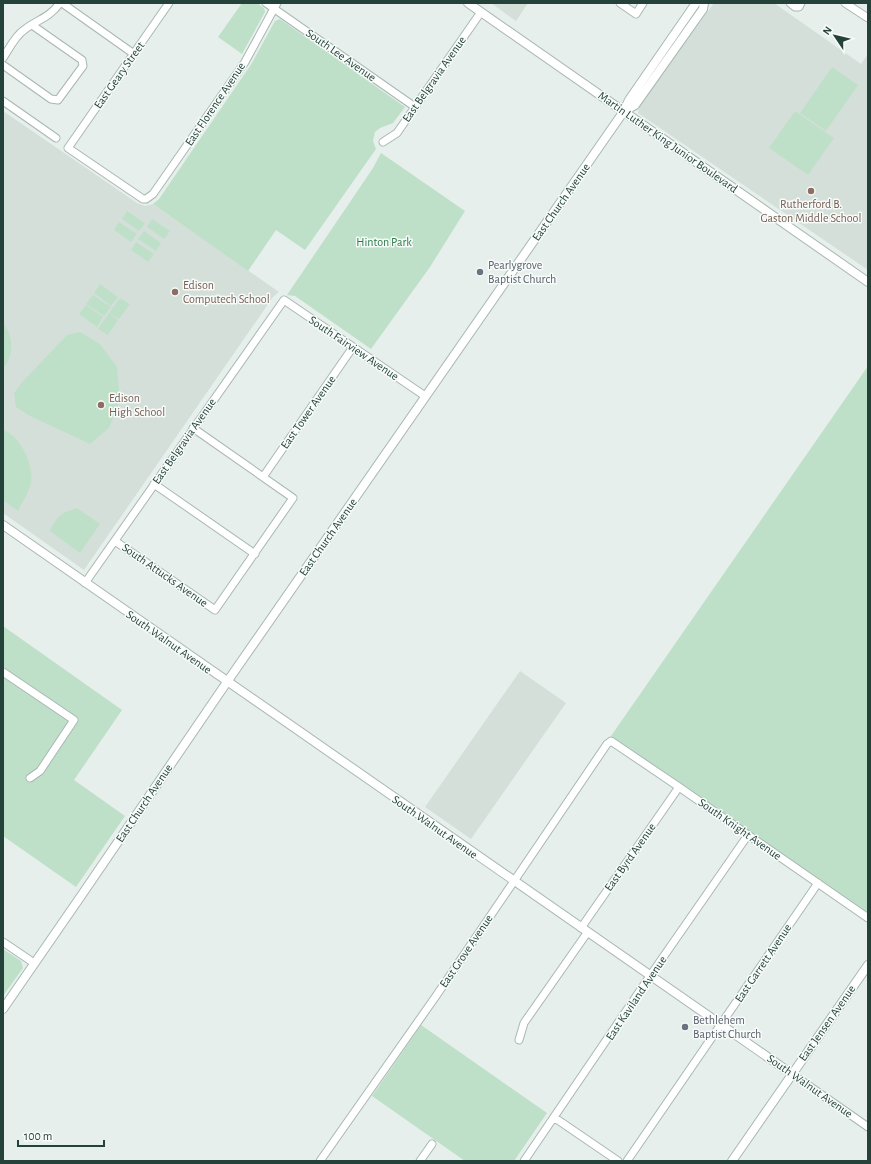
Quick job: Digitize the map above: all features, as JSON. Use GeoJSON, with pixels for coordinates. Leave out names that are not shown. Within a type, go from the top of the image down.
{"type":"FeatureCollection","features":[{"type":"Feature","properties":{"kind":"street"},"geometry":{"type":"LineString","coordinates":[[3,58],[20,33],[50,14],[62,3],[134,54]]}},
{"type":"Feature","properties":{"kind":"street","name":"East Geary Street"},"geometry":{"type":"LineString","coordinates":[[68,148],[169,3]]}},
{"type":"Feature","properties":{"kind":"street","name":"South Lee Avenue"},"geometry":{"type":"LineString","coordinates":[[266,3],[276,6],[415,106]]}},
{"type":"Feature","properties":{"kind":"street","name":"Martin Luther King Junior Boulevard"},"geometry":{"type":"LineString","coordinates":[[468,3],[868,282]]}},
{"type":"Feature","properties":{"kind":"street"},"geometry":{"type":"LineString","coordinates":[[620,3],[636,14],[643,3]]}},
{"type":"Feature","properties":{"kind":"street","name":"East Church Avenue"},"geometry":{"type":"LineString","coordinates":[[3,1009],[227,682],[624,111],[629,100],[696,3]]}},
{"type":"Feature","properties":{"kind":"street","name":"East Church Avenue"},"geometry":{"type":"LineString","coordinates":[[624,111],[635,105],[703,9],[704,3]]}},
{"type":"Feature","properties":{"kind":"street"},"geometry":{"type":"LineString","coordinates":[[790,3],[795,7],[799,7],[801,3]]}},
{"type":"Feature","properties":{"kind":"street"},"geometry":{"type":"LineString","coordinates":[[846,3],[868,18]]}},
{"type":"Feature","properties":{"kind":"street","name":"East Florence Avenue"},"geometry":{"type":"LineString","coordinates":[[68,148],[138,197],[146,199],[153,194],[244,62],[276,6]]}},
{"type":"Feature","properties":{"kind":"street","name":"East Belgravia Avenue"},"geometry":{"type":"LineString","coordinates":[[383,142],[397,133],[481,12]]}},
{"type":"Feature","properties":{"kind":"street"},"geometry":{"type":"LineString","coordinates":[[3,65],[51,99],[58,100],[83,66],[82,60],[32,25]]}},
{"type":"Feature","properties":{"kind":"street"},"geometry":{"type":"LineString","coordinates":[[3,101],[56,138]]}},
{"type":"Feature","properties":{"kind":"street","name":"East Belgravia Avenue"},"geometry":{"type":"LineString","coordinates":[[85,583],[284,300]]}},
{"type":"Feature","properties":{"kind":"street","name":"South Fairview Avenue"},"geometry":{"type":"LineString","coordinates":[[284,300],[425,396]]}},
{"type":"Feature","properties":{"kind":"street","name":"East Tower Avenue"},"geometry":{"type":"LineString","coordinates":[[263,477],[353,347]]}},
{"type":"Feature","properties":{"kind":"street"},"geometry":{"type":"LineString","coordinates":[[154,484],[255,554],[293,498],[193,428]]}},
{"type":"Feature","properties":{"kind":"street","name":"South Walnut Avenue"},"geometry":{"type":"LineString","coordinates":[[3,525],[868,1127]]}},
{"type":"Feature","properties":{"kind":"street","name":"South Attucks Avenue"},"geometry":{"type":"LineString","coordinates":[[115,541],[215,610],[255,554]]}},
{"type":"Feature","properties":{"kind":"street"},"geometry":{"type":"LineString","coordinates":[[3,672],[74,720],[40,771],[30,778]]}},
{"type":"Feature","properties":{"kind":"street","name":"East Grove Avenue"},"geometry":{"type":"LineString","coordinates":[[320,1161],[436,996],[607,744],[611,741]]}},
{"type":"Feature","properties":{"kind":"street","name":"South Knight Avenue"},"geometry":{"type":"LineString","coordinates":[[611,741],[868,918]]}},
{"type":"Feature","properties":{"kind":"street","name":"East Byrd Avenue"},"geometry":{"type":"LineString","coordinates":[[519,1040],[524,1023],[679,787]]}},
{"type":"Feature","properties":{"kind":"street","name":"East Kaviland Avenue"},"geometry":{"type":"LineString","coordinates":[[524,1161],[748,835]]}},
{"type":"Feature","properties":{"kind":"street","name":"East Garrett Avenue"},"geometry":{"type":"LineString","coordinates":[[627,1161],[818,883]]}},
{"type":"Feature","properties":{"kind":"street"},"geometry":{"type":"LineString","coordinates":[[3,942],[34,964]]}},
{"type":"Feature","properties":{"kind":"street","name":"East Jensen Avenue"},"geometry":{"type":"LineString","coordinates":[[732,1161],[868,965]]}},
{"type":"Feature","properties":{"kind":"street"},"geometry":{"type":"LineString","coordinates":[[555,1118],[618,1161]]}},
{"type":"Feature","properties":{"kind":"street"},"geometry":{"type":"LineString","coordinates":[[420,1161],[432,1144]]}},
{"type":"Feature","properties":{"kind":"shaded area"},"geometry":{"type":"Polygon","coordinates":[[[491,3],[528,3],[516,21],[491,3]]]}},
{"type":"Feature","properties":{"kind":"shaded area","name":"Rutherford B. Gaston Middle School"},"geometry":{"type":"Polygon","coordinates":[[[714,3],[774,3],[861,64],[868,54],[868,270],[638,113],[639,107],[714,3]]]}},
{"type":"Feature","properties":{"kind":"shaded area","name":"Edison High School"},"geometry":{"type":"Polygon","coordinates":[[[3,111],[137,203],[145,206],[153,204],[279,292],[273,297],[84,570],[3,513],[3,111]]]}},
{"type":"Feature","properties":{"kind":"shaded area"},"geometry":{"type":"Polygon","coordinates":[[[520,671],[566,703],[471,839],[425,807],[520,671]]]}},
{"type":"Feature","properties":{"kind":"green space"},"geometry":{"type":"Polygon","coordinates":[[[242,3],[257,3],[264,8],[265,12],[242,54],[218,37],[242,3]]]}},
{"type":"Feature","properties":{"kind":"green space"},"geometry":{"type":"Polygon","coordinates":[[[280,19],[405,107],[393,123],[380,128],[375,132],[373,141],[376,149],[305,250],[276,230],[248,271],[153,204],[159,199],[252,63],[275,21],[280,19]]]}},
{"type":"Feature","properties":{"kind":"green space"},"geometry":{"type":"Polygon","coordinates":[[[832,67],[858,85],[826,131],[800,113],[832,67]]]}},
{"type":"Feature","properties":{"kind":"green space"},"geometry":{"type":"Polygon","coordinates":[[[795,111],[834,138],[808,175],[769,148],[795,111]]]}},
{"type":"Feature","properties":{"kind":"green space","name":"Hinton Park"},"geometry":{"type":"Polygon","coordinates":[[[381,153],[465,211],[430,267],[371,349],[295,296],[287,295],[373,168],[381,153]]]}},
{"type":"Feature","properties":{"kind":"green space"},"geometry":{"type":"Polygon","coordinates":[[[127,211],[145,223],[139,231],[122,219],[127,211]]]}},
{"type":"Feature","properties":{"kind":"green space"},"geometry":{"type":"Polygon","coordinates":[[[152,219],[170,231],[164,239],[147,227],[152,219]]]}},
{"type":"Feature","properties":{"kind":"green space"},"geometry":{"type":"Polygon","coordinates":[[[119,222],[137,234],[131,242],[114,230],[119,222]]]}},
{"type":"Feature","properties":{"kind":"green space"},"geometry":{"type":"Polygon","coordinates":[[[144,231],[161,243],[156,251],[138,239],[144,231]]]}},
{"type":"Feature","properties":{"kind":"green space"},"geometry":{"type":"Polygon","coordinates":[[[136,242],[154,254],[148,262],[131,250],[136,242]]]}},
{"type":"Feature","properties":{"kind":"green space"},"geometry":{"type":"Polygon","coordinates":[[[100,284],[118,297],[111,306],[94,293],[100,284]]]}},
{"type":"Feature","properties":{"kind":"green space"},"geometry":{"type":"Polygon","coordinates":[[[93,295],[111,307],[104,316],[86,304],[93,295]]]}},
{"type":"Feature","properties":{"kind":"green space"},"geometry":{"type":"Polygon","coordinates":[[[120,298],[130,304],[119,319],[109,313],[120,298]]]}},
{"type":"Feature","properties":{"kind":"green space"},"geometry":{"type":"Polygon","coordinates":[[[86,305],[103,317],[97,327],[79,314],[86,305]]]}},
{"type":"Feature","properties":{"kind":"green space"},"geometry":{"type":"Polygon","coordinates":[[[109,313],[118,320],[108,335],[98,329],[109,313]]]}},
{"type":"Feature","properties":{"kind":"green space"},"geometry":{"type":"Polygon","coordinates":[[[3,323],[7,328],[11,340],[11,352],[7,364],[3,369],[3,323]]]}},
{"type":"Feature","properties":{"kind":"green space"},"geometry":{"type":"Polygon","coordinates":[[[80,332],[100,344],[117,367],[120,400],[109,428],[90,444],[30,416],[16,407],[14,393],[24,380],[67,335],[80,332]]]}},
{"type":"Feature","properties":{"kind":"green space"},"geometry":{"type":"Polygon","coordinates":[[[868,366],[868,915],[611,736],[868,366]]]}},
{"type":"Feature","properties":{"kind":"green space"},"geometry":{"type":"Polygon","coordinates":[[[3,430],[9,433],[20,444],[28,459],[30,467],[30,486],[18,511],[3,500],[3,430]]]}},
{"type":"Feature","properties":{"kind":"green space"},"geometry":{"type":"Polygon","coordinates":[[[77,508],[100,524],[80,553],[50,531],[60,516],[77,508]]]}},
{"type":"Feature","properties":{"kind":"green space"},"geometry":{"type":"Polygon","coordinates":[[[3,626],[122,710],[74,780],[125,816],[76,887],[3,836],[3,626]]]}},
{"type":"Feature","properties":{"kind":"green space"},"geometry":{"type":"Polygon","coordinates":[[[3,949],[21,961],[23,968],[3,996],[3,949]]]}},
{"type":"Feature","properties":{"kind":"green space"},"geometry":{"type":"Polygon","coordinates":[[[421,1025],[547,1113],[514,1161],[465,1161],[372,1096],[421,1025]]]}},
{"type":"Feature","properties":{"kind":"place","name":"Rutherford B. Gaston Middle School"},"geometry":{"type":"Point","coordinates":[811,191]}},
{"type":"Feature","properties":{"kind":"place","name":"Pearlygrove Baptist Church"},"geometry":{"type":"Point","coordinates":[480,272]}},
{"type":"Feature","properties":{"kind":"place","name":"Edison Computech School"},"geometry":{"type":"Point","coordinates":[175,292]}},
{"type":"Feature","properties":{"kind":"place","name":"Edison High School"},"geometry":{"type":"Point","coordinates":[101,405]}},
{"type":"Feature","properties":{"kind":"place","name":"Bethlehem Baptist Church"},"geometry":{"type":"Point","coordinates":[685,1027]}}]}
